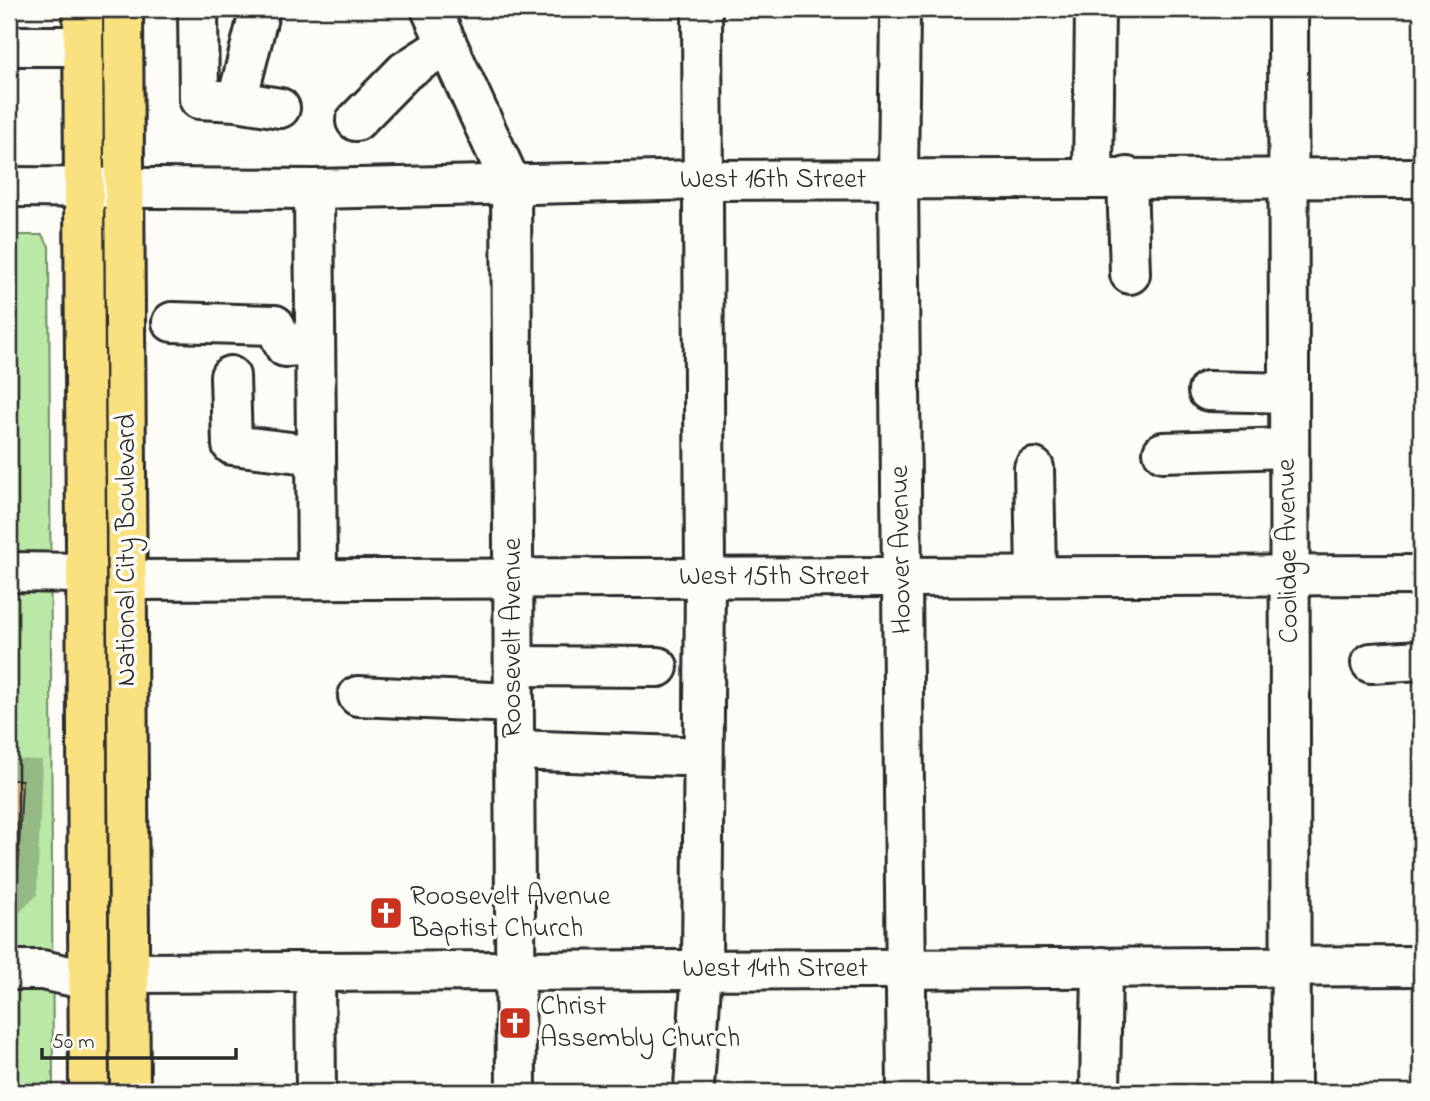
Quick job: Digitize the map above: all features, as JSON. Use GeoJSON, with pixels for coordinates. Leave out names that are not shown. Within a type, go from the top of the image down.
{"type":"FeatureCollection","features":[{"type":"Feature","properties":{"kind":"main road","name":"National City Boulevard"},"geometry":{"type":"LineString","coordinates":[[83,9],[89,1092]]}},
{"type":"Feature","properties":{"kind":"main road","name":"National City Boulevard"},"geometry":{"type":"LineString","coordinates":[[123,9],[130,1092]]}},
{"type":"Feature","properties":{"kind":"main road"},"geometry":{"type":"LineString","coordinates":[[88,980],[110,1005],[130,1020]]}},
{"type":"Feature","properties":{"kind":"street"},"geometry":{"type":"LineString","coordinates":[[198,9],[199,99],[280,108]]}},
{"type":"Feature","properties":{"kind":"street"},"geometry":{"type":"LineString","coordinates":[[236,101],[260,9]]}},
{"type":"Feature","properties":{"kind":"street"},"geometry":{"type":"LineString","coordinates":[[430,9],[511,184]]}},
{"type":"Feature","properties":{"kind":"street"},"geometry":{"type":"LineString","coordinates":[[694,1087],[702,969],[705,578],[702,9]]}},
{"type":"Feature","properties":{"kind":"street","name":"Hoover Avenue"},"geometry":{"type":"LineString","coordinates":[[900,9],[898,180],[907,1092]]}},
{"type":"Feature","properties":{"kind":"street"},"geometry":{"type":"LineString","coordinates":[[1095,9],[1110,177],[1130,274]]}},
{"type":"Feature","properties":{"kind":"street","name":"Coolidge Avenue"},"geometry":{"type":"LineString","coordinates":[[1288,9],[1287,448],[1291,575],[1293,966],[1291,1092]]}},
{"type":"Feature","properties":{"kind":"street"},"geometry":{"type":"LineString","coordinates":[[356,121],[405,71],[447,44]]}},
{"type":"Feature","properties":{"kind":"street"},"geometry":{"type":"LineString","coordinates":[[9,46],[83,46]]}},
{"type":"Feature","properties":{"kind":"street","name":"West 16th Street"},"geometry":{"type":"LineString","coordinates":[[9,187],[314,189],[702,180],[1421,178]]}},
{"type":"Feature","properties":{"kind":"street","name":"Roosevelt Avenue"},"geometry":{"type":"LineString","coordinates":[[511,184],[516,1092]]}},
{"type":"Feature","properties":{"kind":"street"},"geometry":{"type":"LineString","coordinates":[[314,189],[317,579]]}},
{"type":"Feature","properties":{"kind":"street"},"geometry":{"type":"LineString","coordinates":[[172,323],[275,325],[285,347],[315,345]]}},
{"type":"Feature","properties":{"kind":"street"},"geometry":{"type":"LineString","coordinates":[[230,376],[232,445],[316,456]]}},
{"type":"Feature","properties":{"kind":"street"},"geometry":{"type":"LineString","coordinates":[[1209,391],[1287,393]]}},
{"type":"Feature","properties":{"kind":"street"},"geometry":{"type":"LineString","coordinates":[[1163,452],[1287,448]]}},
{"type":"Feature","properties":{"kind":"street"},"geometry":{"type":"LineString","coordinates":[[1034,468],[1036,576]]}},
{"type":"Feature","properties":{"kind":"street"},"geometry":{"type":"LineString","coordinates":[[9,572],[86,573]]}},
{"type":"Feature","properties":{"kind":"street","name":"West 15th Street"},"geometry":{"type":"LineString","coordinates":[[127,580],[1421,575]]}},
{"type":"Feature","properties":{"kind":"street"},"geometry":{"type":"LineString","coordinates":[[1371,663],[1421,660]]}},
{"type":"Feature","properties":{"kind":"street"},"geometry":{"type":"LineString","coordinates":[[514,666],[658,667]]}},
{"type":"Feature","properties":{"kind":"street"},"geometry":{"type":"LineString","coordinates":[[358,696],[514,703]]}},
{"type":"Feature","properties":{"kind":"street"},"geometry":{"type":"LineString","coordinates":[[514,750],[681,756]]}},
{"type":"Feature","properties":{"kind":"street","name":"West 14th Street"},"geometry":{"type":"LineString","coordinates":[[129,973],[1421,966]]}},
{"type":"Feature","properties":{"kind":"street"},"geometry":{"type":"LineString","coordinates":[[1100,1092],[1102,967]]}},
{"type":"Feature","properties":{"kind":"street"},"geometry":{"type":"LineString","coordinates":[[9,970],[42,970],[88,980]]}},
{"type":"Feature","properties":{"kind":"street"},"geometry":{"type":"LineString","coordinates":[[315,972],[316,1092]]}},
{"type":"Feature","properties":{"kind":"green space"},"geometry":{"type":"Polygon","coordinates":[[[9,235],[42,235],[49,246],[53,1092],[9,1092],[9,235]]]}},
{"type":"Feature","properties":{"kind":"building"},"geometry":{"type":"Polygon","coordinates":[[[9,780],[22,780],[16,918],[9,918],[9,780]]]}},
{"type":"Feature","properties":{"kind":"place","name":"Roosevelt Avenue Baptist Church"},"geometry":{"type":"Point","coordinates":[386,913]}},
{"type":"Feature","properties":{"kind":"place","name":"Christ Assembly Church"},"geometry":{"type":"Point","coordinates":[515,1023]}}]}
